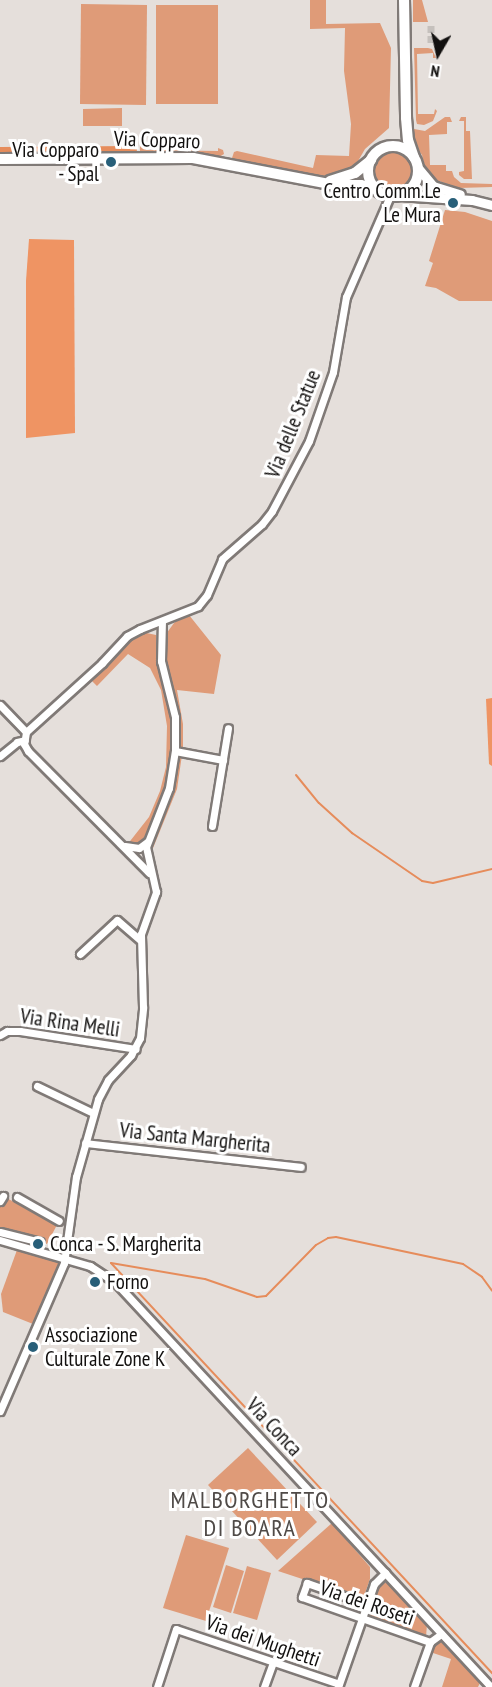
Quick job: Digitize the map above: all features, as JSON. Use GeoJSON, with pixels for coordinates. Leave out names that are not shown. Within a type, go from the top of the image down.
{"type":"FeatureCollection","features":[{"type":"Feature","properties":{"kind":"main road"},"geometry":{"type":"LineString","coordinates":[[395,196],[414,185],[416,163],[408,140],[406,118],[404,0]]}},
{"type":"Feature","properties":{"kind":"main road","name":"Via Copparo"},"geometry":{"type":"LineString","coordinates":[[312,180],[330,181],[359,171],[397,139],[406,118]]}},
{"type":"Feature","properties":{"kind":"main road"},"geometry":{"type":"LineString","coordinates":[[387,147],[404,148],[430,184],[440,190],[492,200]]}},
{"type":"Feature","properties":{"kind":"main road","name":"Via Copparo"},"geometry":{"type":"LineString","coordinates":[[0,159],[193,158],[335,185],[364,185],[395,196]]}},
{"type":"Feature","properties":{"kind":"main road"},"geometry":{"type":"LineString","coordinates":[[371,159],[369,177],[376,189]]}},
{"type":"Feature","properties":{"kind":"main road"},"geometry":{"type":"LineString","coordinates":[[395,196],[472,200],[492,205]]}},
{"type":"Feature","properties":{"kind":"street","name":"Via delle Statue"},"geometry":{"type":"LineString","coordinates":[[0,756],[25,736],[128,636],[140,629],[192,610],[203,601],[222,559],[262,524],[286,487],[305,450],[330,382],[346,297],[395,196]]}},
{"type":"Feature","properties":{"kind":"street"},"geometry":{"type":"LineString","coordinates":[[139,848],[147,842],[169,788],[175,751],[175,717],[161,661],[162,621]]}},
{"type":"Feature","properties":{"kind":"street"},"geometry":{"type":"LineString","coordinates":[[0,705],[25,736],[28,751],[136,858],[154,880]]}},
{"type":"Feature","properties":{"kind":"street"},"geometry":{"type":"LineString","coordinates":[[212,826],[228,728]]}},
{"type":"Feature","properties":{"kind":"street"},"geometry":{"type":"LineString","coordinates":[[175,751],[223,760]]}},
{"type":"Feature","properties":{"kind":"street","name":"Via Santa Margherita"},"geometry":{"type":"LineString","coordinates":[[0,1411],[66,1257],[72,1197],[93,1113],[108,1080],[136,1049],[143,1020],[140,940],[155,900],[154,880],[146,855],[147,842]]}},
{"type":"Feature","properties":{"kind":"street"},"geometry":{"type":"LineString","coordinates":[[125,847],[139,848],[146,855],[136,858]]}},
{"type":"Feature","properties":{"kind":"street"},"geometry":{"type":"LineString","coordinates":[[80,954],[117,920],[140,940]]}},
{"type":"Feature","properties":{"kind":"street","name":"Via Rina Melli"},"geometry":{"type":"LineString","coordinates":[[0,1035],[7,1031],[20,1031],[136,1049]]}},
{"type":"Feature","properties":{"kind":"street","name":"Via Santa Margherita"},"geometry":{"type":"LineString","coordinates":[[37,1086],[93,1113]]}},
{"type":"Feature","properties":{"kind":"street","name":"Via Santa Margherita"},"geometry":{"type":"LineString","coordinates":[[85,1143],[301,1167]]}},
{"type":"Feature","properties":{"kind":"street"},"geometry":{"type":"LineString","coordinates":[[18,1197],[59,1221]]}},
{"type":"Feature","properties":{"kind":"street"},"geometry":{"type":"LineString","coordinates":[[0,1232],[40,1242]]}},
{"type":"Feature","properties":{"kind":"street","name":"Via Conca"},"geometry":{"type":"LineString","coordinates":[[0,1240],[66,1257],[96,1269],[116,1283],[491,1687]]}},
{"type":"Feature","properties":{"kind":"street"},"geometry":{"type":"LineString","coordinates":[[339,1685],[376,1580],[385,1573]]}},
{"type":"Feature","properties":{"kind":"street","name":"Via dei Roseti"},"geometry":{"type":"LineString","coordinates":[[367,1604],[307,1583],[302,1597],[430,1642]]}},
{"type":"Feature","properties":{"kind":"street","name":"Via dei Mughetti"},"geometry":{"type":"LineString","coordinates":[[157,1687],[176,1629],[339,1685]]}},
{"type":"Feature","properties":{"kind":"street"},"geometry":{"type":"LineString","coordinates":[[414,1687],[430,1642],[441,1634]]}},
{"type":"Feature","properties":{"kind":"street"},"geometry":{"type":"LineString","coordinates":[[264,1687],[273,1662]]}},
{"type":"Feature","properties":{"kind":"shaded area"},"geometry":{"type":"Polygon","coordinates":[[[310,0],[326,0],[326,24],[380,23],[391,48],[389,128],[365,149],[354,168],[326,178],[235,162],[232,158],[234,152],[237,151],[313,168],[316,155],[349,156],[351,124],[344,71],[345,28],[310,29],[310,0]]]}},
{"type":"Feature","properties":{"kind":"shaded area"},"geometry":{"type":"Polygon","coordinates":[[[413,0],[422,0],[428,22],[413,22],[413,0]]]}},
{"type":"Feature","properties":{"kind":"shaded area"},"geometry":{"type":"Polygon","coordinates":[[[81,4],[147,5],[146,105],[80,104],[81,4]]]}},
{"type":"Feature","properties":{"kind":"shaded area"},"geometry":{"type":"Polygon","coordinates":[[[156,5],[218,5],[218,104],[156,104],[156,5]]]}},
{"type":"Feature","properties":{"kind":"shaded area"},"geometry":{"type":"Polygon","coordinates":[[[414,48],[432,49],[436,58],[433,58],[433,53],[417,54],[418,114],[434,114],[435,109],[437,111],[433,121],[424,125],[417,124],[416,120],[414,48]]]}},
{"type":"Feature","properties":{"kind":"shaded area"},"geometry":{"type":"Polygon","coordinates":[[[122,108],[122,126],[83,126],[83,109],[122,108]]]}},
{"type":"Feature","properties":{"kind":"shaded area"},"geometry":{"type":"Polygon","coordinates":[[[445,117],[450,117],[452,122],[447,122],[447,134],[429,135],[430,165],[446,165],[446,171],[452,171],[454,177],[461,183],[492,184],[492,187],[459,188],[439,181],[435,185],[426,173],[422,155],[411,140],[410,124],[414,129],[425,131],[445,117]]]}},
{"type":"Feature","properties":{"kind":"shaded area"},"geometry":{"type":"Polygon","coordinates":[[[461,117],[466,117],[466,131],[470,131],[472,179],[464,179],[459,175],[459,172],[464,171],[464,121],[459,121],[461,117]]]}},
{"type":"Feature","properties":{"kind":"shaded area"},"geometry":{"type":"Polygon","coordinates":[[[140,142],[146,143],[146,150],[218,151],[218,148],[223,150],[224,154],[219,157],[140,153],[140,142]]]}},
{"type":"Feature","properties":{"kind":"shaded area"},"geometry":{"type":"Polygon","coordinates":[[[393,151],[407,157],[413,171],[407,185],[393,191],[379,185],[373,171],[379,157],[393,151]]]}},
{"type":"Feature","properties":{"kind":"shaded area"},"geometry":{"type":"Polygon","coordinates":[[[445,210],[465,212],[492,221],[492,301],[459,301],[436,288],[425,286],[433,263],[429,261],[445,210]]]}},
{"type":"Feature","properties":{"kind":"shaded area"},"geometry":{"type":"Polygon","coordinates":[[[29,239],[74,240],[75,433],[26,438],[26,281],[29,239]]]}},
{"type":"Feature","properties":{"kind":"shaded area"},"geometry":{"type":"Polygon","coordinates":[[[185,615],[186,618],[189,615],[221,655],[214,694],[177,690],[183,724],[183,748],[179,747],[178,719],[163,656],[166,634],[174,623],[185,615]]]}},
{"type":"Feature","properties":{"kind":"shaded area"},"geometry":{"type":"Polygon","coordinates":[[[142,632],[156,635],[157,664],[171,710],[172,751],[161,802],[144,840],[138,846],[127,845],[149,817],[160,791],[166,767],[167,726],[161,690],[150,668],[128,654],[97,686],[91,680],[128,640],[142,632]]]}},
{"type":"Feature","properties":{"kind":"shaded area"},"geometry":{"type":"Polygon","coordinates":[[[492,698],[492,766],[489,764],[486,699],[492,698]]]}},
{"type":"Feature","properties":{"kind":"shaded area"},"geometry":{"type":"Polygon","coordinates":[[[178,754],[182,755],[177,789],[151,853],[151,842],[174,783],[178,754]]]}},
{"type":"Feature","properties":{"kind":"shaded area"},"geometry":{"type":"Polygon","coordinates":[[[3,1196],[14,1202],[17,1197],[59,1221],[47,1244],[0,1232],[0,1201],[3,1196]]]}},
{"type":"Feature","properties":{"kind":"shaded area"},"geometry":{"type":"Polygon","coordinates":[[[17,1250],[61,1261],[33,1324],[3,1312],[1,1294],[17,1250]]]}},
{"type":"Feature","properties":{"kind":"shaded area"},"geometry":{"type":"Polygon","coordinates":[[[248,1448],[317,1522],[277,1560],[208,1485],[248,1448]]]}},
{"type":"Feature","properties":{"kind":"shaded area"},"geometry":{"type":"Polygon","coordinates":[[[332,1523],[370,1567],[370,1579],[363,1599],[278,1571],[332,1523]]]}},
{"type":"Feature","properties":{"kind":"shaded area"},"geometry":{"type":"Polygon","coordinates":[[[186,1535],[229,1548],[206,1621],[163,1608],[186,1535]]]}},
{"type":"Feature","properties":{"kind":"shaded area"},"geometry":{"type":"Polygon","coordinates":[[[226,1565],[244,1571],[231,1613],[213,1607],[226,1565]]]}},
{"type":"Feature","properties":{"kind":"shaded area"},"geometry":{"type":"Polygon","coordinates":[[[247,1566],[271,1573],[257,1620],[233,1613],[247,1566]]]}},
{"type":"Feature","properties":{"kind":"shaded area"},"geometry":{"type":"Polygon","coordinates":[[[381,1582],[389,1583],[427,1624],[426,1637],[365,1616],[375,1588],[381,1582]]]}},
{"type":"Feature","properties":{"kind":"shaded area"},"geometry":{"type":"Polygon","coordinates":[[[441,1642],[480,1683],[478,1687],[442,1687],[451,1659],[430,1652],[435,1643],[441,1642]]]}},
{"type":"Feature","properties":{"kind":"waterway"},"geometry":{"type":"LineString","coordinates":[[0,150],[133,149]]}},
{"type":"Feature","properties":{"kind":"waterway"},"geometry":{"type":"LineString","coordinates":[[296,775],[319,803],[352,833],[422,881],[433,883],[492,869]]}},
{"type":"Feature","properties":{"kind":"waterway"},"geometry":{"type":"LineString","coordinates":[[111,1263],[205,1279],[257,1297],[266,1296],[316,1245],[328,1238],[336,1237],[463,1264],[482,1277],[492,1291]]}},
{"type":"Feature","properties":{"kind":"waterway"},"geometry":{"type":"LineString","coordinates":[[111,1263],[492,1673]]}},
{"type":"Feature","properties":{"kind":"tunnel"},"geometry":{"type":"LineString","coordinates":[[431,23],[431,43]]}},
{"type":"Feature","properties":{"kind":"place","name":"Via Copparo - Spal"},"geometry":{"type":"Point","coordinates":[111,162]}},
{"type":"Feature","properties":{"kind":"place","name":"Centro Comm.Le Le Mura"},"geometry":{"type":"Point","coordinates":[453,203]}},
{"type":"Feature","properties":{"kind":"place","name":"Conca - S. Margherita"},"geometry":{"type":"Point","coordinates":[38,1244]}},
{"type":"Feature","properties":{"kind":"place","name":"Forno"},"geometry":{"type":"Point","coordinates":[95,1282]}},
{"type":"Feature","properties":{"kind":"place","name":"Associazione Culturale Zone K"},"geometry":{"type":"Point","coordinates":[33,1347]}},
{"type":"Feature","properties":{"kind":"district","name":"MALBORGHETTO DI BOARA"},"geometry":{"type":"Point","coordinates":[250,1514]}}]}
